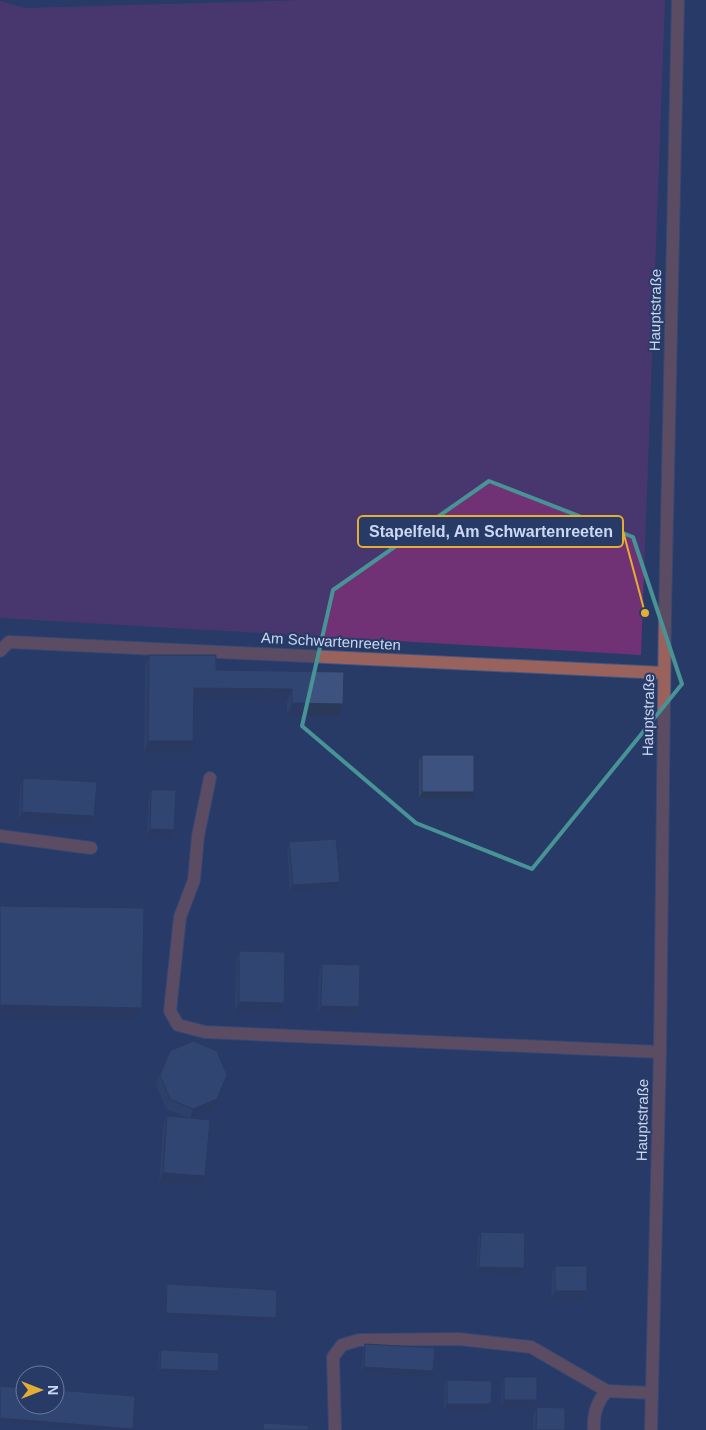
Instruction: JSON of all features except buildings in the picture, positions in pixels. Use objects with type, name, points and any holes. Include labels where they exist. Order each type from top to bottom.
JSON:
[{"type":"street","name":"Hauptstraße","points":[[651,1430],[660,1052],[664,673],[678,0]]},
{"type":"street","name":"Am Schwartenreeten","points":[[0,651],[9,642],[664,673]]},
{"type":"street","points":[[210,778],[198,836],[194,880],[180,916],[170,1011],[178,1025],[205,1032],[660,1052]]},
{"type":"street","points":[[0,836],[91,848]]},
{"type":"street","points":[[335,1430],[333,1357],[342,1345],[359,1340],[458,1340],[531,1347],[608,1391],[652,1393]]},
{"type":"street","points":[[594,1430],[595,1411],[600,1398],[608,1391]]},
{"type":"highlighted area","points":[[489,481],[633,537],[682,684],[532,869],[416,823],[302,726],[333,590]]},
{"type":"shaded area","points":[[304,0],[665,0],[641,655],[0,618],[0,1],[25,8]]},
{"type":"place","name":"Stapelfeld, Am Schwartenreeten","points":[[645,613]]}]
